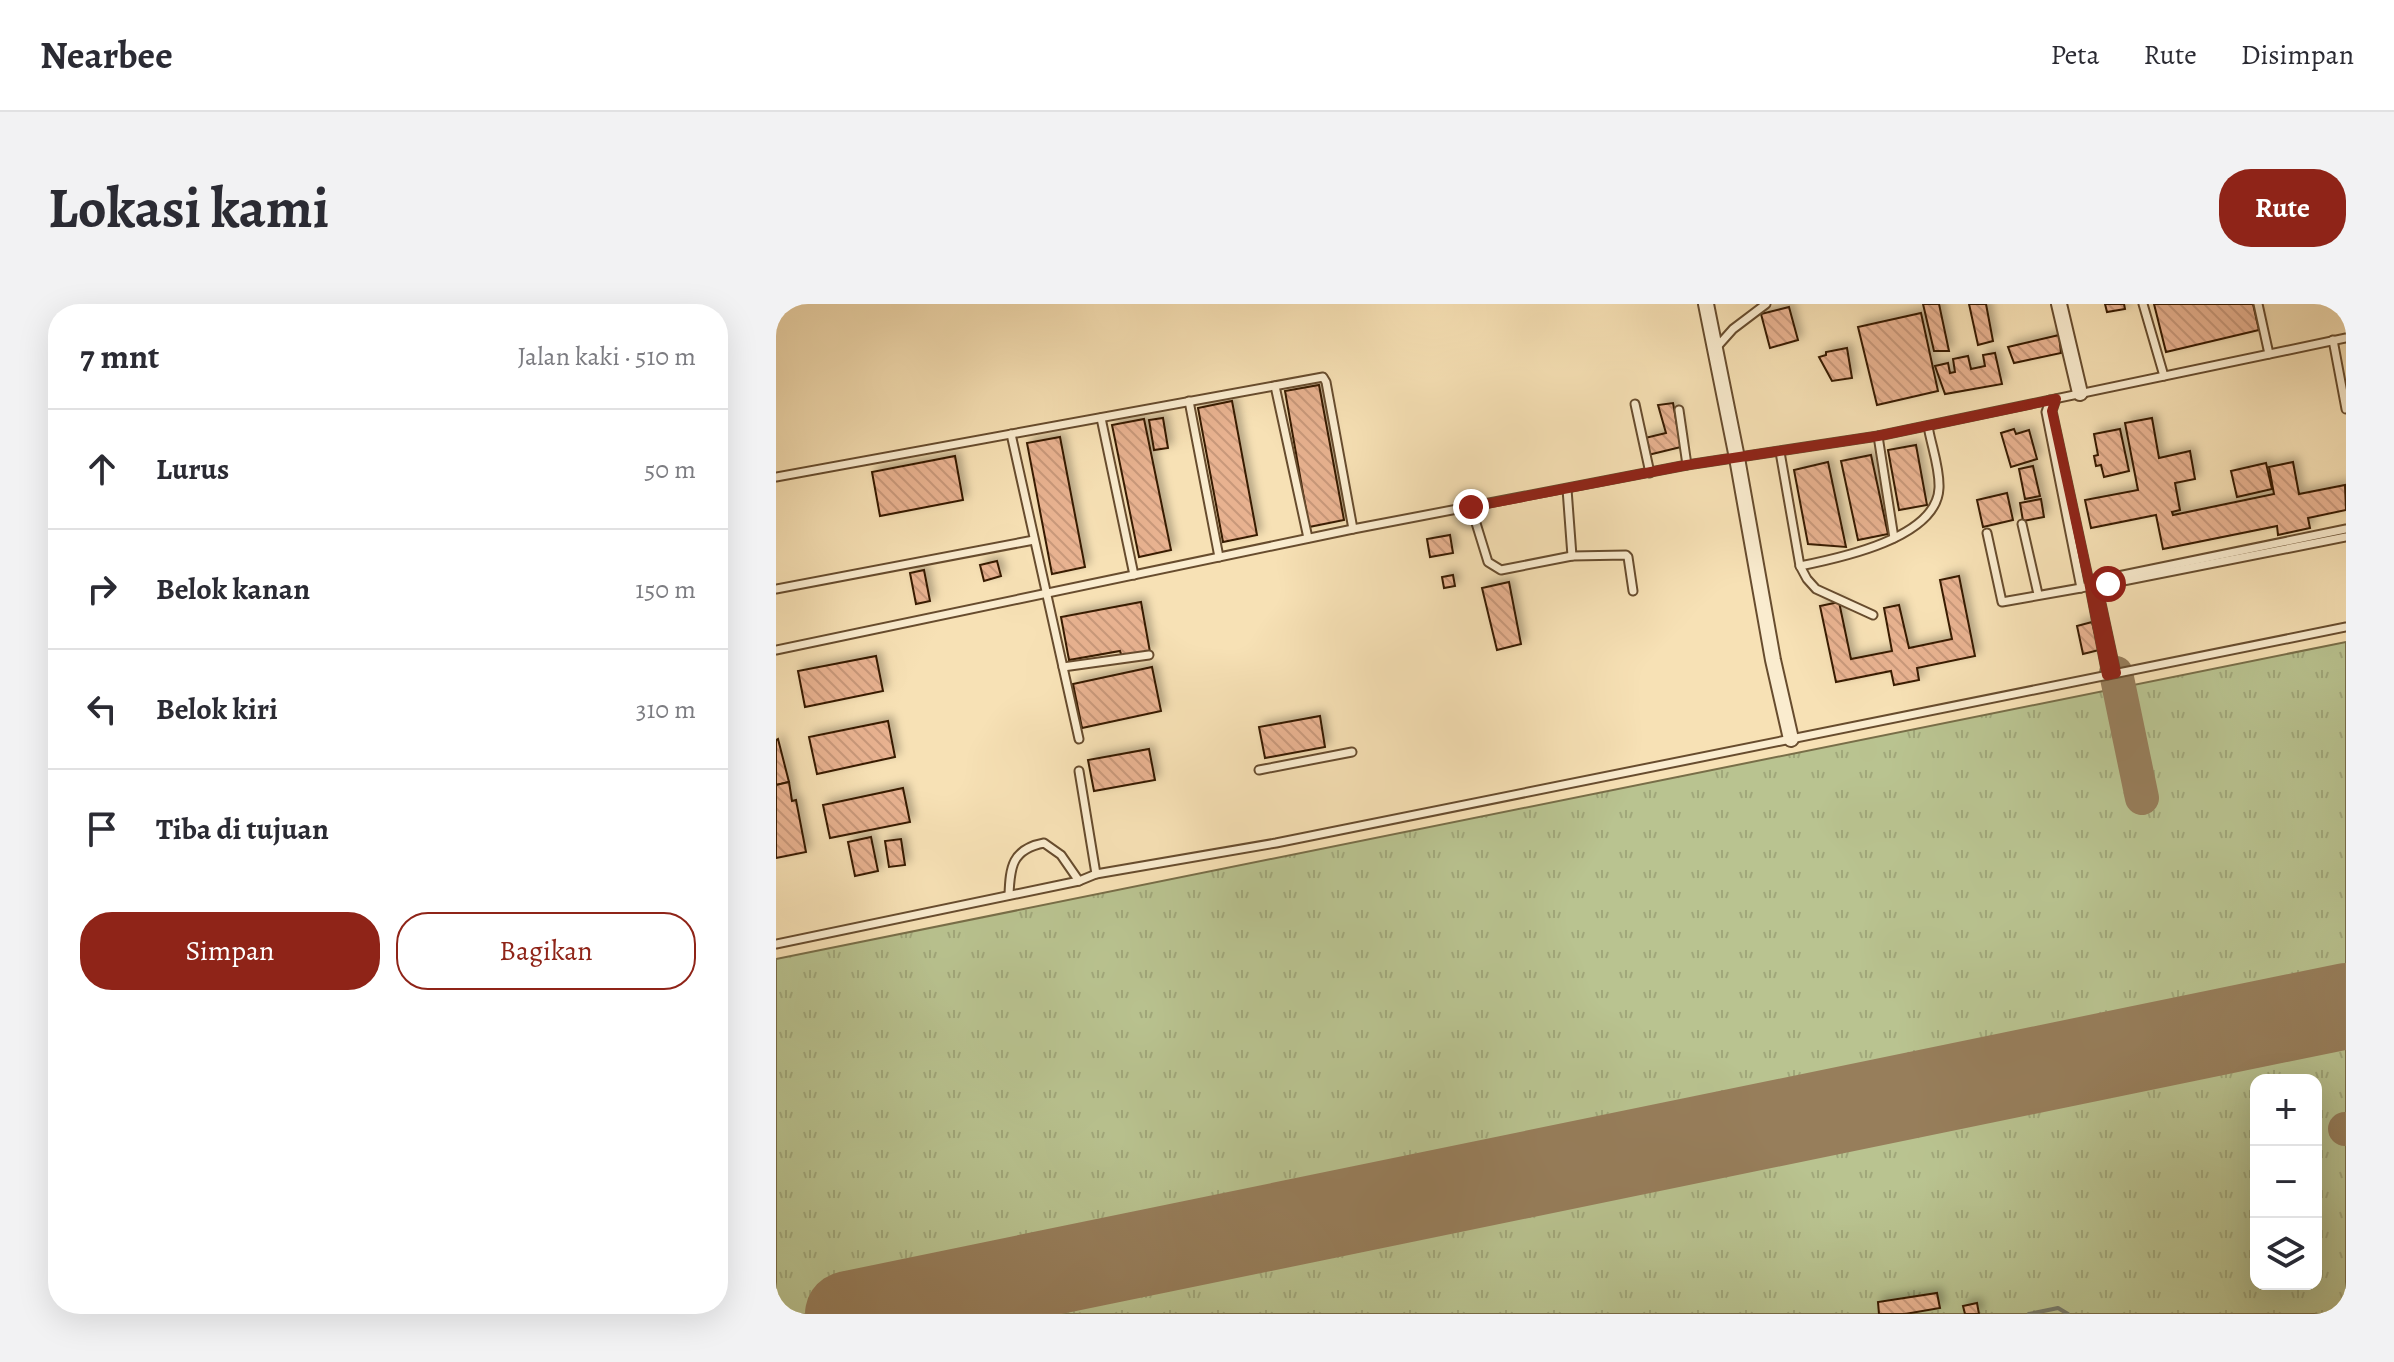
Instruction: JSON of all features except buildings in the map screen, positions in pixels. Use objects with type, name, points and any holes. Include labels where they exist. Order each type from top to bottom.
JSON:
[{"type":"street","points":[[1706,304],[1773,660],[1791,739]]},
{"type":"street","points":[[2059,304],[2080,393]]},
{"type":"lane","points":[[1714,350],[1733,329],[1766,304]]},
{"type":"lane","points":[[2143,304],[2164,376]]},
{"type":"lane","points":[[2258,304],[2269,354]]},
{"type":"lane","points":[[776,650],[1353,529],[1687,465],[1878,436],[2346,338]]},
{"type":"lane","points":[[2333,340],[2346,409]]},
{"type":"lane","points":[[776,477],[1323,377],[1353,529]]},
{"type":"lane","points":[[1275,386],[1308,538]]},
{"type":"lane","points":[[2053,399],[2052,411],[2107,675]]},
{"type":"lane","points":[[2053,399],[2046,412],[2081,588]]},
{"type":"lane","points":[[1189,401],[1219,557]]},
{"type":"lane","points":[[1635,404],[1650,473]]},
{"type":"lane","points":[[1679,410],[1687,465]]},
{"type":"lane","points":[[1101,418],[1134,575]]},
{"type":"lane","points":[[1800,566],[1839,559],[1894,538],[1920,523],[1936,504],[1940,486],[1928,426]]},
{"type":"lane","points":[[1011,434],[1079,739]]},
{"type":"lane","points":[[1878,436],[1894,538]]},
{"type":"lane","points":[[1780,452],[1800,566],[1807,579],[1816,589],[1873,615]]},
{"type":"lane","points":[[1567,489],[1572,556]]},
{"type":"lane","points":[[1471,507],[1488,562],[1501,570],[1572,556],[1626,555],[1633,591]]},
{"type":"lane","points":[[2022,524],[2038,594]]},
{"type":"lane","points":[[1987,533],[2000,601],[2004,602],[2346,529]]},
{"type":"lane","points":[[2116,673],[2099,594],[2102,587],[2346,537]]},
{"type":"lane","points":[[776,589],[1034,540]]},
{"type":"lane","points":[[776,944],[1079,881],[1096,874],[1276,843],[2346,627]]},
{"type":"lane","points":[[1063,667],[1149,655]]},
{"type":"lane","points":[[1259,770],[1352,752]]},
{"type":"lane","points":[[1079,771],[1096,874]]},
{"type":"lane","points":[[1009,895],[1012,863],[1021,852],[1044,843],[1061,855],[1079,881]]},
{"type":"green space","points":[[2346,642],[2346,1314],[776,1314],[776,959]]},
{"type":"waterway","points":[[2029,1314],[2058,1308],[2068,1314]]},
{"type":"taxiway","points":[[2116,673],[2142,798]]},
{"type":"runway","points":[[848,1314],[2346,1006]]},
{"type":"route","points":[[1471,507],[1687,465],[1878,436],[2056,399],[2052,411],[2107,675],[2116,673],[2099,594],[2102,587],[2108,584]]}]
